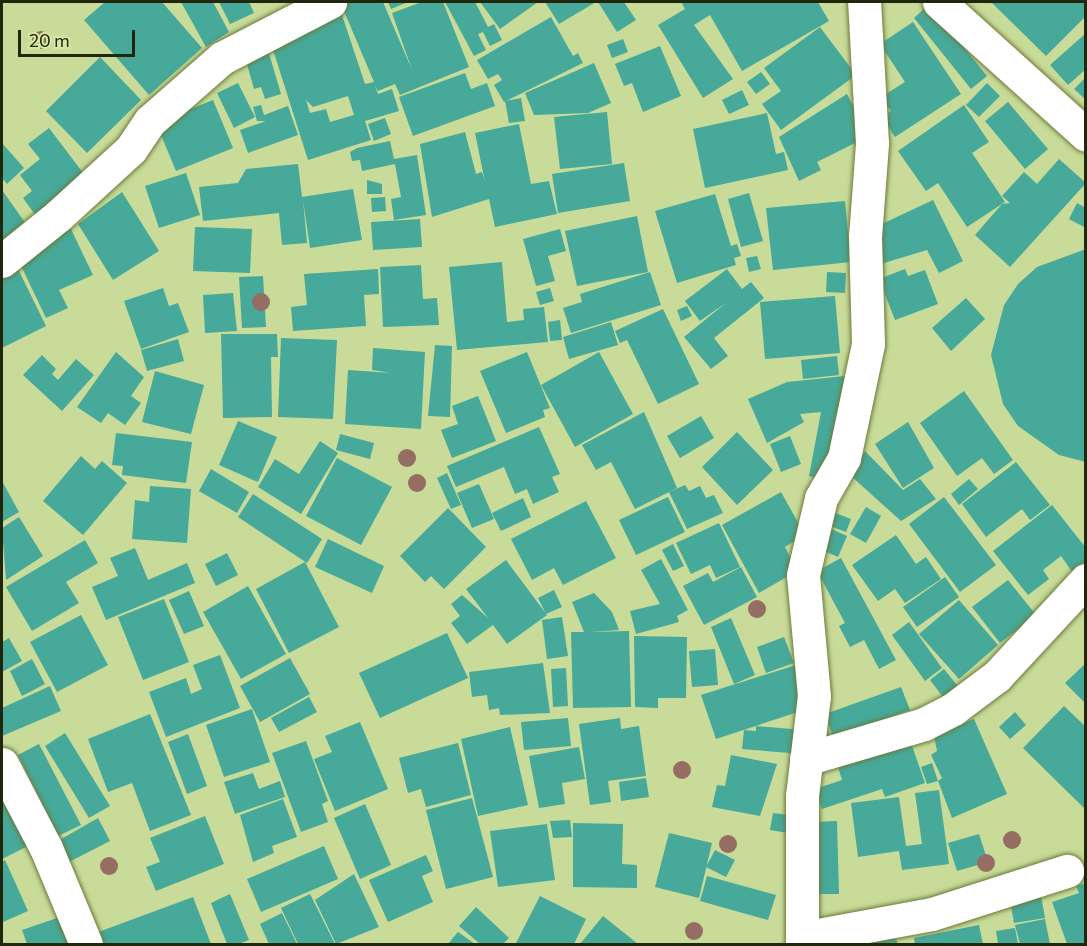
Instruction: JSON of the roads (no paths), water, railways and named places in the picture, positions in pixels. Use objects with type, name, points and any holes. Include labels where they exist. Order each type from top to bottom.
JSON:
[{"type":"street","points":[[2,261],[58,216],[131,148],[150,121],[222,58],[330,2]]},
{"type":"street","points":[[864,2],[872,143],[865,237],[868,344],[844,458],[821,498],[806,546],[802,601],[814,696],[806,759],[802,941],[932,914],[1067,871]]},
{"type":"street","points":[[939,2],[1086,135]]},
{"type":"street","points":[[806,759],[924,724],[953,709],[997,676],[1086,580]]},
{"type":"street","points":[[2,765],[46,848],[86,945]]}]
